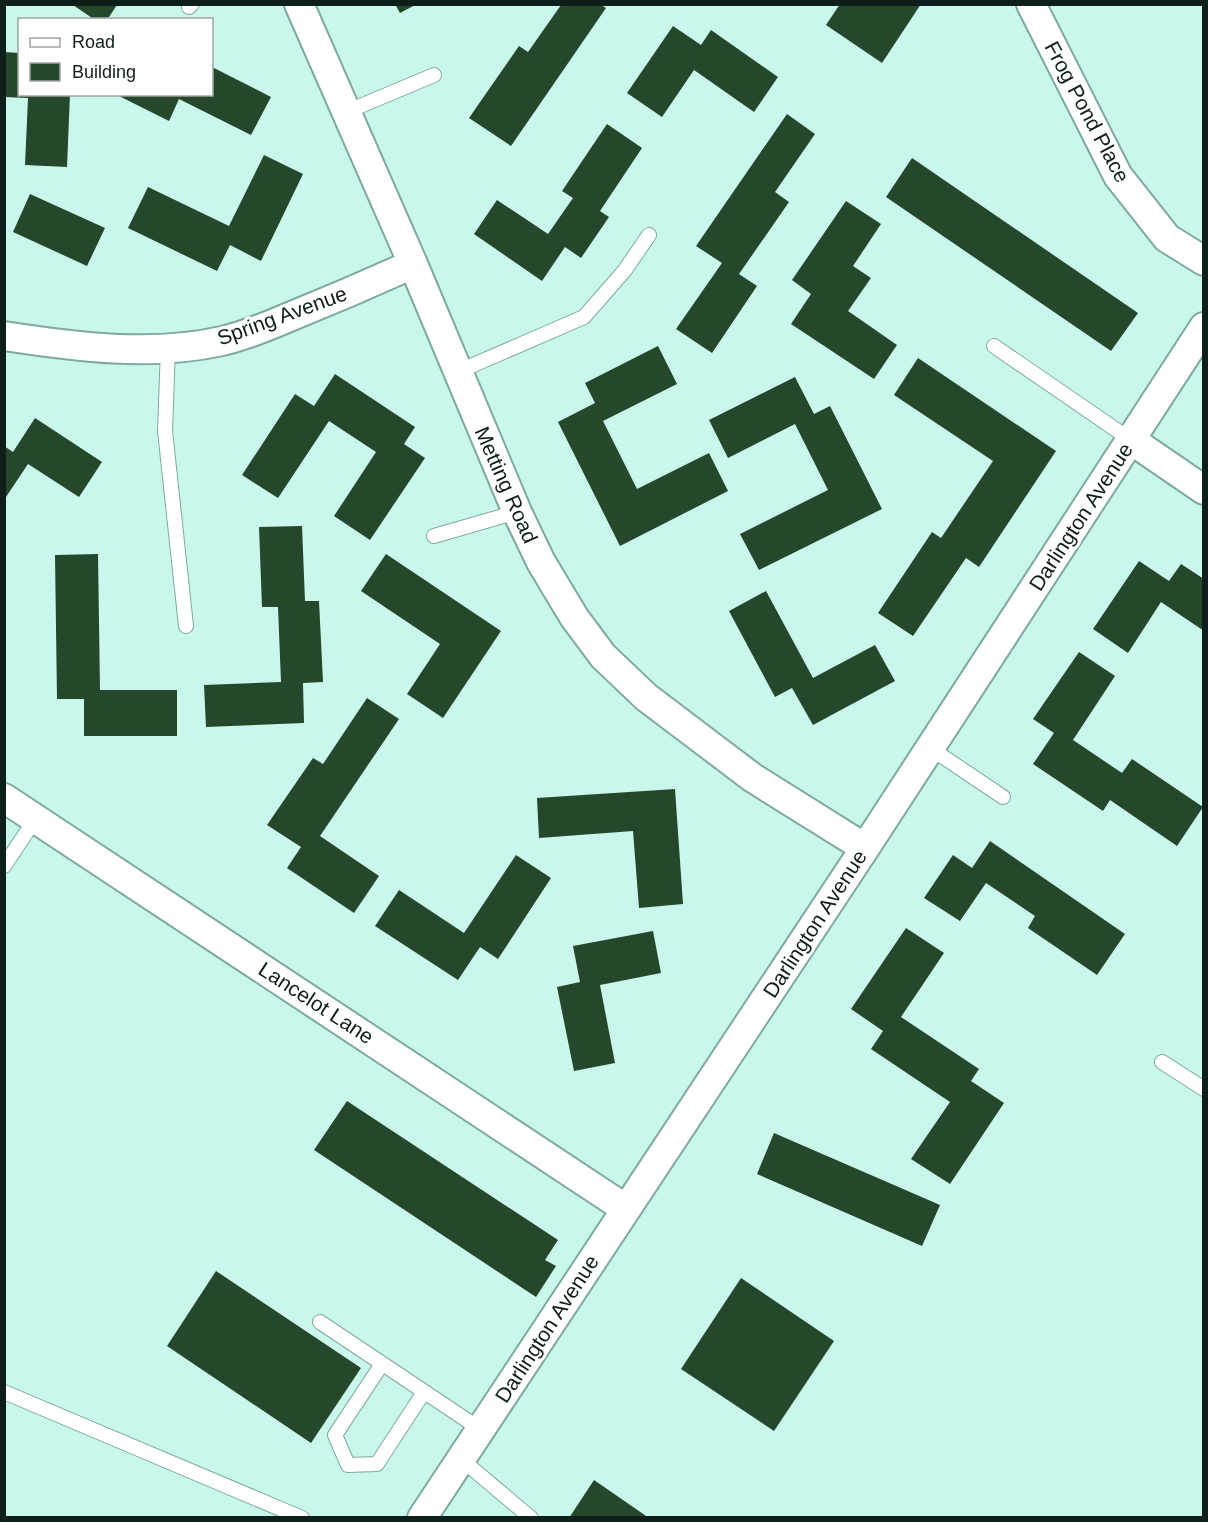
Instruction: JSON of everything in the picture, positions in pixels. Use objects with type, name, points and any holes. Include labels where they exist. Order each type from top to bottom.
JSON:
[{"type":"street","name":"Metting Road","points":[[299,4],[517,512],[541,562],[574,617],[603,656],[646,697],[753,778],[865,848]]},
{"type":"street","name":"Frog Pond Place","points":[[1031,4],[1118,176],[1167,238],[1203,261]]},
{"type":"street","name":"Spring Avenue","points":[[4,336],[116,350],[188,347],[224,341],[313,308],[412,264]]},
{"type":"street","name":"Darlington Avenue","points":[[422,1518],[865,848],[1203,327]]},
{"type":"street","points":[[1131,440],[1203,490]]},
{"type":"street","name":"Lancelot Lane","points":[[4,798],[626,1209]]},
{"type":"lane","points":[[346,112],[434,75]]},
{"type":"lane","points":[[457,372],[584,317],[625,270],[649,235]]},
{"type":"lane","points":[[994,346],[1131,440]]},
{"type":"lane","points":[[168,348],[165,431],[186,626]]},
{"type":"lane","points":[[434,536],[517,512]]},
{"type":"lane","points":[[930,748],[1003,797]]},
{"type":"lane","points":[[4,866],[36,818]]},
{"type":"lane","points":[[1162,1062],[1203,1089]]},
{"type":"lane","points":[[320,1322],[480,1429]]},
{"type":"lane","points":[[382,1364],[335,1435],[348,1465],[377,1464],[424,1392]]},
{"type":"lane","points":[[4,1392],[302,1518]]},
{"type":"lane","points":[[461,1459],[531,1518]]},
{"type":"building","points":[[395,4],[417,4],[400,13]]},
{"type":"building","points":[[840,4],[921,4],[882,63],[826,25]]},
{"type":"building","points":[[73,5],[117,5],[108,18],[92,18]]},
{"type":"building","points":[[561,5],[601,5],[606,8],[511,146],[469,118],[519,46],[528,52]]},
{"type":"building","points":[[673,26],[701,45],[711,30],[778,77],[754,112],[694,70],[662,117],[627,93]]},
{"type":"building","points":[[4,52],[18,53],[18,96],[70,96],[67,167],[25,165],[28,98],[4,97]]},
{"type":"building","points":[[213,68],[271,97],[251,135],[179,99],[169,121],[119,96],[213,96]]},
{"type":"building","points":[[787,114],[815,134],[775,192],[789,202],[739,274],[757,286],[712,353],[676,329],[722,263],[696,246]]},
{"type":"building","points":[[607,124],[642,148],[600,211],[609,217],[581,258],[565,247],[542,281],[474,234],[497,200],[548,234],[573,198],[562,191]]},
{"type":"building","points":[[264,155],[303,174],[261,261],[230,245],[217,271],[128,228],[148,187],[229,226]]},
{"type":"building","points":[[912,158],[1138,313],[1111,351],[886,197]]},
{"type":"building","points":[[30,194],[105,228],[87,266],[13,232]]},
{"type":"building","points":[[846,201],[881,224],[853,266],[871,278],[848,311],[897,345],[874,379],[791,324],[811,294],[792,280]]},
{"type":"building","points":[[658,346],[677,384],[603,421],[637,489],[709,453],[728,491],[620,546],[558,422],[595,403],[585,383]]},
{"type":"building","points":[[918,358],[1056,451],[979,567],[966,558],[913,636],[878,613],[932,532],[941,538],[993,461],[894,395]]},
{"type":"building","points":[[335,374],[415,427],[404,444],[425,458],[370,540],[334,516],[376,452],[329,421],[278,498],[242,475],[295,394],[314,406]]},
{"type":"building","points":[[795,377],[814,414],[830,406],[882,509],[759,570],[740,534],[828,490],[795,424],[728,458],[709,420]]},
{"type":"building","points":[[35,418],[102,462],[79,497],[28,464],[4,500],[4,446],[13,452]]},
{"type":"building","points":[[302,526],[305,601],[319,601],[323,682],[303,683],[304,723],[206,727],[204,685],[281,682],[278,607],[262,607],[259,527]]},
{"type":"building","points":[[98,554],[100,690],[177,690],[177,736],[84,736],[84,699],[57,699],[55,555]]},
{"type":"building","points":[[386,554],[501,631],[443,718],[407,694],[440,644],[361,591]]},
{"type":"building","points":[[1139,561],[1169,581],[1181,564],[1204,579],[1204,631],[1161,602],[1128,653],[1093,629]]},
{"type":"building","points":[[766,591],[813,678],[875,645],[895,681],[813,725],[792,688],[775,697],[729,611]]},
{"type":"building","points":[[1079,652],[1115,676],[1073,740],[1122,773],[1132,759],[1203,807],[1177,846],[1110,800],[1103,811],[1033,764],[1054,733],[1033,719]]},
{"type":"building","points":[[367,698],[399,719],[320,836],[379,876],[354,913],[287,868],[301,847],[267,825],[313,758],[323,764]]},
{"type":"building","points":[[675,789],[683,904],[639,908],[633,831],[539,838],[537,798]]},
{"type":"building","points":[[990,841],[1125,934],[1097,975],[1028,928],[1035,916],[986,883],[960,921],[924,898],[953,855],[972,868]]},
{"type":"building","points":[[516,855],[551,878],[498,959],[480,947],[458,980],[375,926],[399,890],[464,933]]},
{"type":"building","points":[[906,928],[944,953],[901,1017],[979,1069],[971,1081],[1004,1103],[950,1184],[911,1159],[950,1102],[871,1049],[883,1031],[851,1009]]},
{"type":"building","points":[[653,931],[661,973],[600,985],[615,1063],[574,1071],[557,987],[580,982],[573,946]]},
{"type":"building","points":[[347,1101],[558,1240],[545,1260],[556,1266],[536,1297],[314,1150]]},
{"type":"building","points":[[774,1133],[940,1205],[922,1246],[757,1174]]},
{"type":"building","points":[[216,1271],[361,1368],[311,1443],[167,1346]]},
{"type":"building","points":[[741,1278],[834,1341],[774,1431],[681,1369]]},
{"type":"building","points":[[594,1480],[649,1518],[569,1518]]}]
